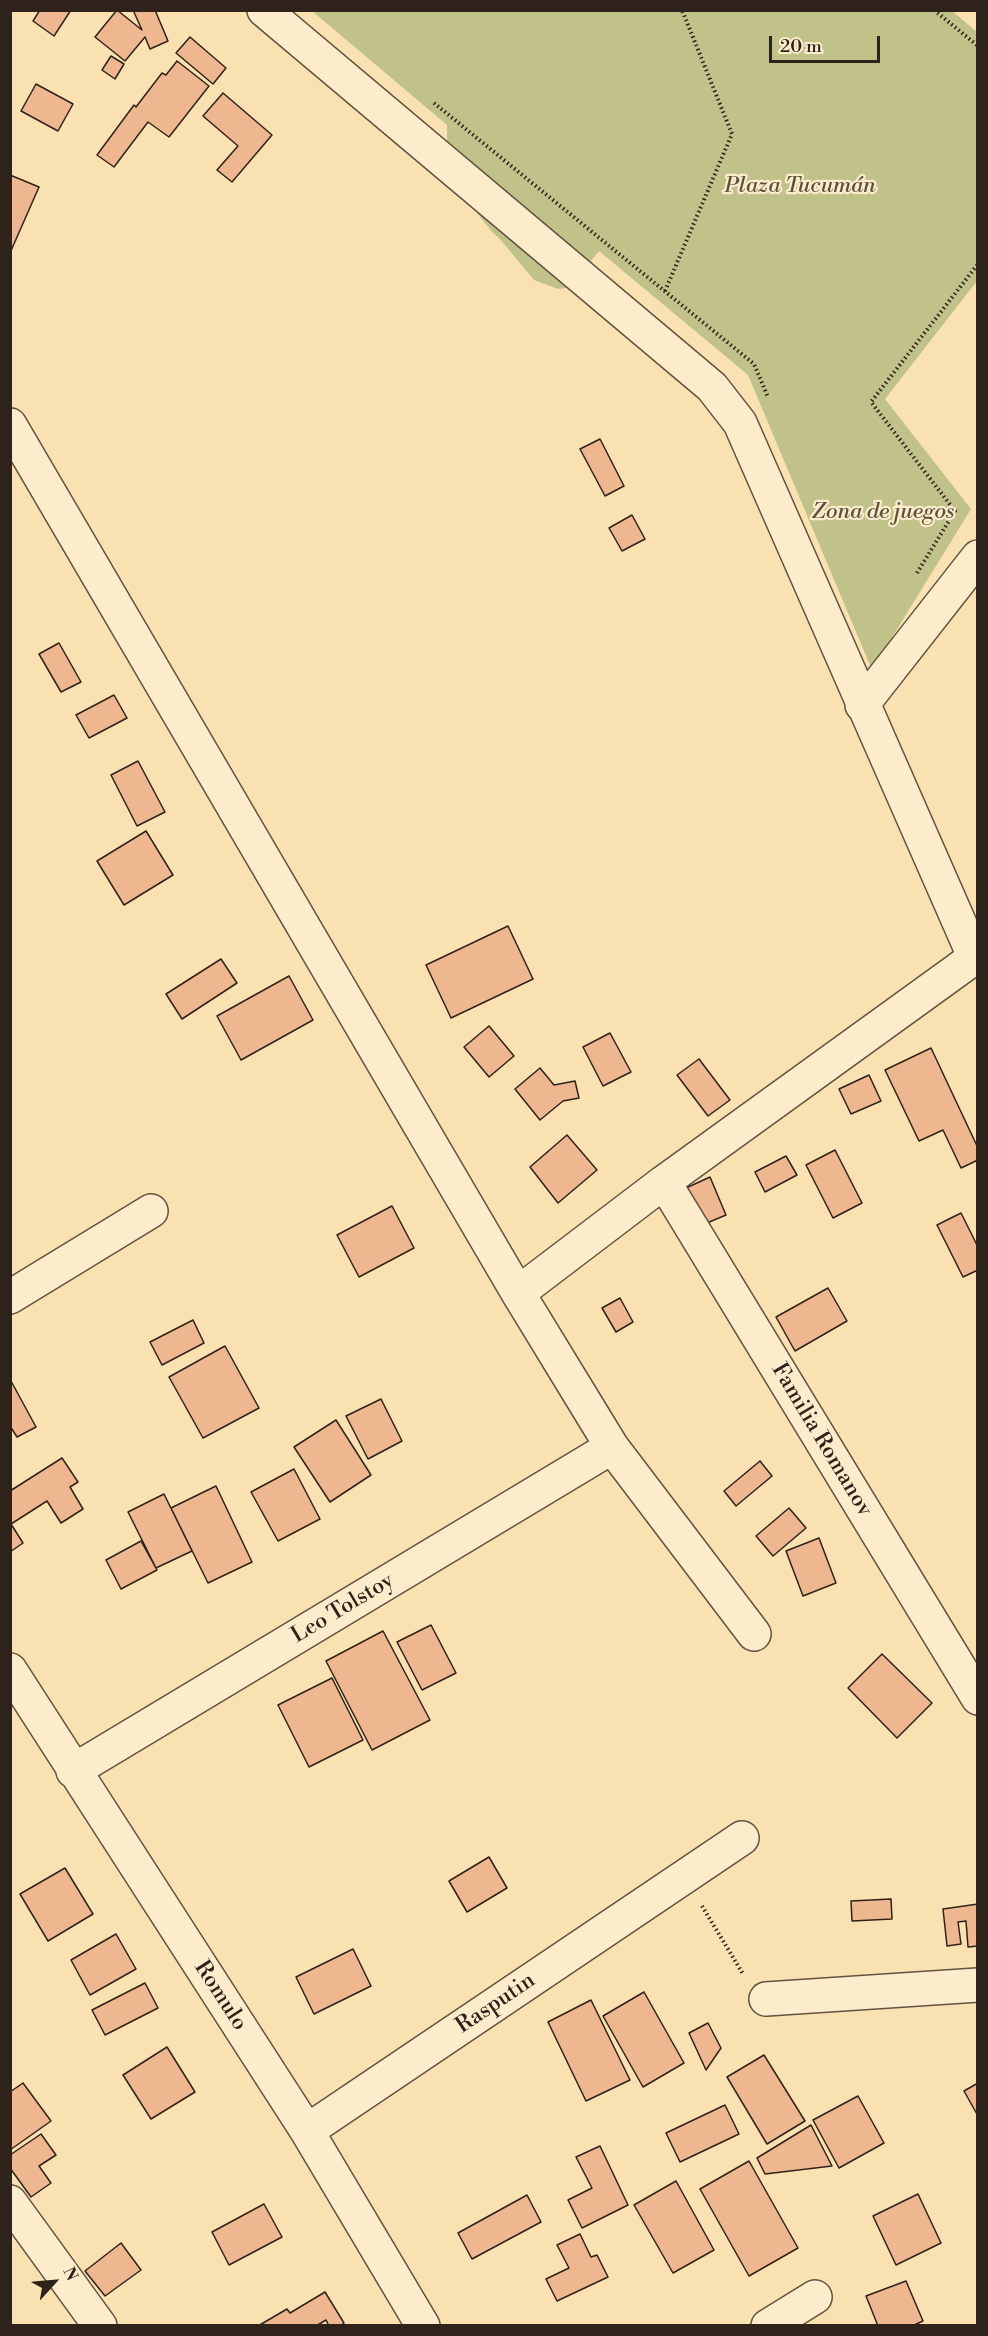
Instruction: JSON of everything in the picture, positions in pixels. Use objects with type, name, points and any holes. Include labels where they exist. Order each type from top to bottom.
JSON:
[{"type":"street","points":[[271,13],[712,387],[741,423],[862,705],[976,955],[664,1182],[518,1293]]},
{"type":"street","points":[[10,425],[518,1293],[612,1446],[754,1634]]},
{"type":"street","points":[[862,705],[978,557]]},
{"type":"street","name":"Familia Romanov","points":[[664,1182],[978,1698]]},
{"type":"street","points":[[10,1298],[151,1211]]},
{"type":"street","name":"Leo Tolstoy","points":[[73,1771],[612,1446]]},
{"type":"street","name":"Romulo","points":[[10,1670],[73,1771],[308,2131],[423,2325]]},
{"type":"street","name":"Rasputin","points":[[308,2131],[742,1838]]},
{"type":"street","points":[[766,1999],[978,1985]]},
{"type":"street","points":[[10,2202],[100,2325]]},
{"type":"street","points":[[768,2325],[815,2296]]},
{"type":"path","points":[[665,291],[732,134],[682,10]]},
{"type":"path","points":[[934,10],[978,46]]},
{"type":"path","points":[[426,96],[754,364],[772,408]]},
{"type":"path","points":[[913,579],[955,511],[871,402],[978,264]]},
{"type":"path","points":[[685,1877],[750,1984],[766,1999]]},
{"type":"green space","name":"Plaza Tucumán","points":[[311,10],[951,10],[977,32],[977,281],[885,399],[971,509],[872,670],[748,375],[599,251],[567,288],[558,289],[534,280],[475,210],[463,187],[447,145],[447,125]]},
{"type":"building","points":[[40,10],[71,10],[54,36],[33,21]]},
{"type":"building","points":[[117,10],[142,30],[133,10],[155,10],[168,41],[150,49],[145,37],[125,61],[95,37]]},
{"type":"building","points":[[190,37],[226,68],[213,84],[176,53]]},
{"type":"building","points":[[111,56],[124,64],[115,79],[102,70]]},
{"type":"building","points":[[177,61],[209,86],[169,137],[148,122],[114,167],[97,155],[134,105],[136,107],[162,73],[166,75]]},
{"type":"building","points":[[36,84],[73,104],[58,131],[21,111]]},
{"type":"building","points":[[223,93],[272,135],[232,182],[217,170],[238,146],[203,116]]},
{"type":"building","points":[[10,175],[39,187],[10,253]]},
{"type":"building","points":[[600,439],[624,486],[605,496],[580,449]]},
{"type":"building","points":[[632,515],[645,539],[622,551],[609,528]]},
{"type":"building","points":[[59,643],[81,682],[61,692],[39,654]]},
{"type":"building","points":[[114,695],[127,718],[89,738],[76,715]]},
{"type":"building","points":[[138,761],[165,812],[137,826],[111,775]]},
{"type":"building","points":[[146,831],[173,875],[124,905],[97,861]]},
{"type":"building","points":[[508,926],[533,979],[451,1018],[426,965]]},
{"type":"building","points":[[221,959],[237,983],[182,1019],[166,994]]},
{"type":"building","points":[[289,976],[313,1020],[241,1060],[217,1016]]},
{"type":"building","points":[[489,1026],[514,1056],[489,1077],[464,1047]]},
{"type":"building","points":[[610,1033],[631,1072],[603,1086],[583,1047]]},
{"type":"building","points":[[931,1048],[978,1148],[978,1160],[961,1168],[943,1130],[919,1141],[885,1070]]},
{"type":"building","points":[[699,1059],[730,1100],[708,1116],[677,1075]]},
{"type":"building","points":[[540,1068],[554,1085],[575,1081],[579,1098],[563,1101],[540,1120],[515,1089]]},
{"type":"building","points":[[869,1075],[881,1101],[851,1114],[839,1089]]},
{"type":"building","points":[[567,1135],[597,1170],[558,1203],[530,1167]]},
{"type":"building","points":[[835,1150],[862,1203],[833,1218],[806,1165]]},
{"type":"building","points":[[786,1156],[797,1175],[765,1192],[755,1172]]},
{"type":"building","points":[[710,1177],[726,1215],[702,1225],[686,1188]]},
{"type":"building","points":[[392,1206],[414,1248],[359,1277],[337,1235]]},
{"type":"building","points":[[961,1213],[978,1247],[978,1270],[963,1277],[937,1225]]},
{"type":"building","points":[[828,1288],[847,1321],[795,1351],[776,1317]]},
{"type":"building","points":[[620,1298],[633,1322],[616,1332],[602,1308]]},
{"type":"building","points":[[193,1320],[204,1343],[162,1365],[150,1342]]},
{"type":"building","points":[[225,1346],[259,1408],[203,1438],[169,1377]]},
{"type":"building","points":[[11,1381],[36,1427],[17,1437],[10,1426]]},
{"type":"building","points":[[381,1399],[402,1441],[368,1459],[346,1416]]},
{"type":"building","points":[[336,1420],[371,1475],[330,1502],[294,1447]]},
{"type":"building","points":[[62,1458],[78,1482],[70,1487],[83,1509],[61,1523],[47,1501],[11,1524],[23,1543],[10,1552],[10,1491]]},
{"type":"building","points":[[760,1461],[772,1476],[736,1506],[724,1491]]},
{"type":"building","points":[[294,1469],[320,1519],[278,1541],[251,1492]]},
{"type":"building","points":[[216,1486],[252,1562],[208,1583],[171,1508]]},
{"type":"building","points":[[164,1494],[192,1551],[156,1568],[128,1512]]},
{"type":"building","points":[[789,1508],[806,1528],[773,1556],[756,1536]]},
{"type":"building","points":[[819,1538],[836,1583],[803,1596],[786,1551]]},
{"type":"building","points":[[141,1541],[157,1570],[121,1589],[106,1560]]},
{"type":"building","points":[[431,1625],[456,1673],[422,1690],[397,1642]]},
{"type":"building","points":[[383,1631],[430,1720],[372,1750],[326,1661]]},
{"type":"building","points":[[882,1654],[932,1703],[897,1738],[848,1688]]},
{"type":"building","points":[[332,1678],[363,1740],[309,1767],[278,1705]]},
{"type":"building","points":[[489,1857],[507,1888],[467,1912],[449,1881]]},
{"type":"building","points":[[65,1868],[93,1914],[48,1941],[20,1894]]},
{"type":"building","points":[[891,1899],[892,1919],[852,1921],[851,1901]]},
{"type":"building","points":[[978,1904],[978,1946],[968,1947],[966,1921],[958,1922],[961,1944],[947,1946],[943,1909]]},
{"type":"building","points":[[116,1934],[136,1969],[90,1995],[71,1960]]},
{"type":"building","points":[[353,1949],[371,1986],[314,2014],[296,1977]]},
{"type":"building","points":[[145,1983],[158,2008],[105,2035],[92,2010]]},
{"type":"building","points":[[644,1992],[684,2063],[643,2087],[603,2016]]},
{"type":"building","points":[[591,2000],[630,2080],[586,2101],[548,2022]]},
{"type":"building","points":[[708,2023],[721,2048],[706,2070],[689,2033]]},
{"type":"building","points":[[167,2047],[195,2092],[151,2119],[123,2075]]},
{"type":"building","points":[[764,2055],[805,2121],[767,2144],[727,2077]]},
{"type":"building","points":[[23,2083],[51,2121],[10,2150],[10,2092]]},
{"type":"building","points":[[978,2083],[978,2116],[964,2091]]},
{"type":"building","points":[[858,2096],[884,2143],[839,2168],[813,2120]]},
{"type":"building","points":[[725,2105],[739,2134],[680,2162],[666,2133]]},
{"type":"building","points":[[811,2125],[832,2166],[765,2174],[757,2158]]},
{"type":"building","points":[[41,2134],[56,2155],[39,2166],[51,2183],[31,2197],[10,2168],[10,2155]]},
{"type":"building","points":[[600,2146],[628,2205],[582,2228],[568,2200],[592,2188],[576,2157]]},
{"type":"building","points":[[749,2161],[798,2248],[749,2276],[700,2189]]},
{"type":"building","points":[[676,2181],[714,2250],[673,2273],[634,2205]]},
{"type":"building","points":[[918,2194],[941,2243],[896,2265],[873,2216]]},
{"type":"building","points":[[527,2195],[541,2222],[472,2259],[458,2233]]},
{"type":"building","points":[[264,2204],[282,2237],[229,2265],[212,2232]]},
{"type":"building","points":[[580,2234],[591,2257],[597,2255],[608,2277],[557,2301],[546,2279],[569,2268],[557,2245]]},
{"type":"building","points":[[121,2243],[141,2270],[105,2296],[85,2271]]},
{"type":"building","points":[[906,2281],[923,2321],[912,2326],[878,2326],[866,2296]]},
{"type":"building","points":[[325,2292],[344,2323],[340,2326],[329,2326],[326,2320],[316,2326],[258,2326],[287,2309],[290,2313]]},
{"type":"park label","name":"Zona de juegos","points":[[883,513]]}]
